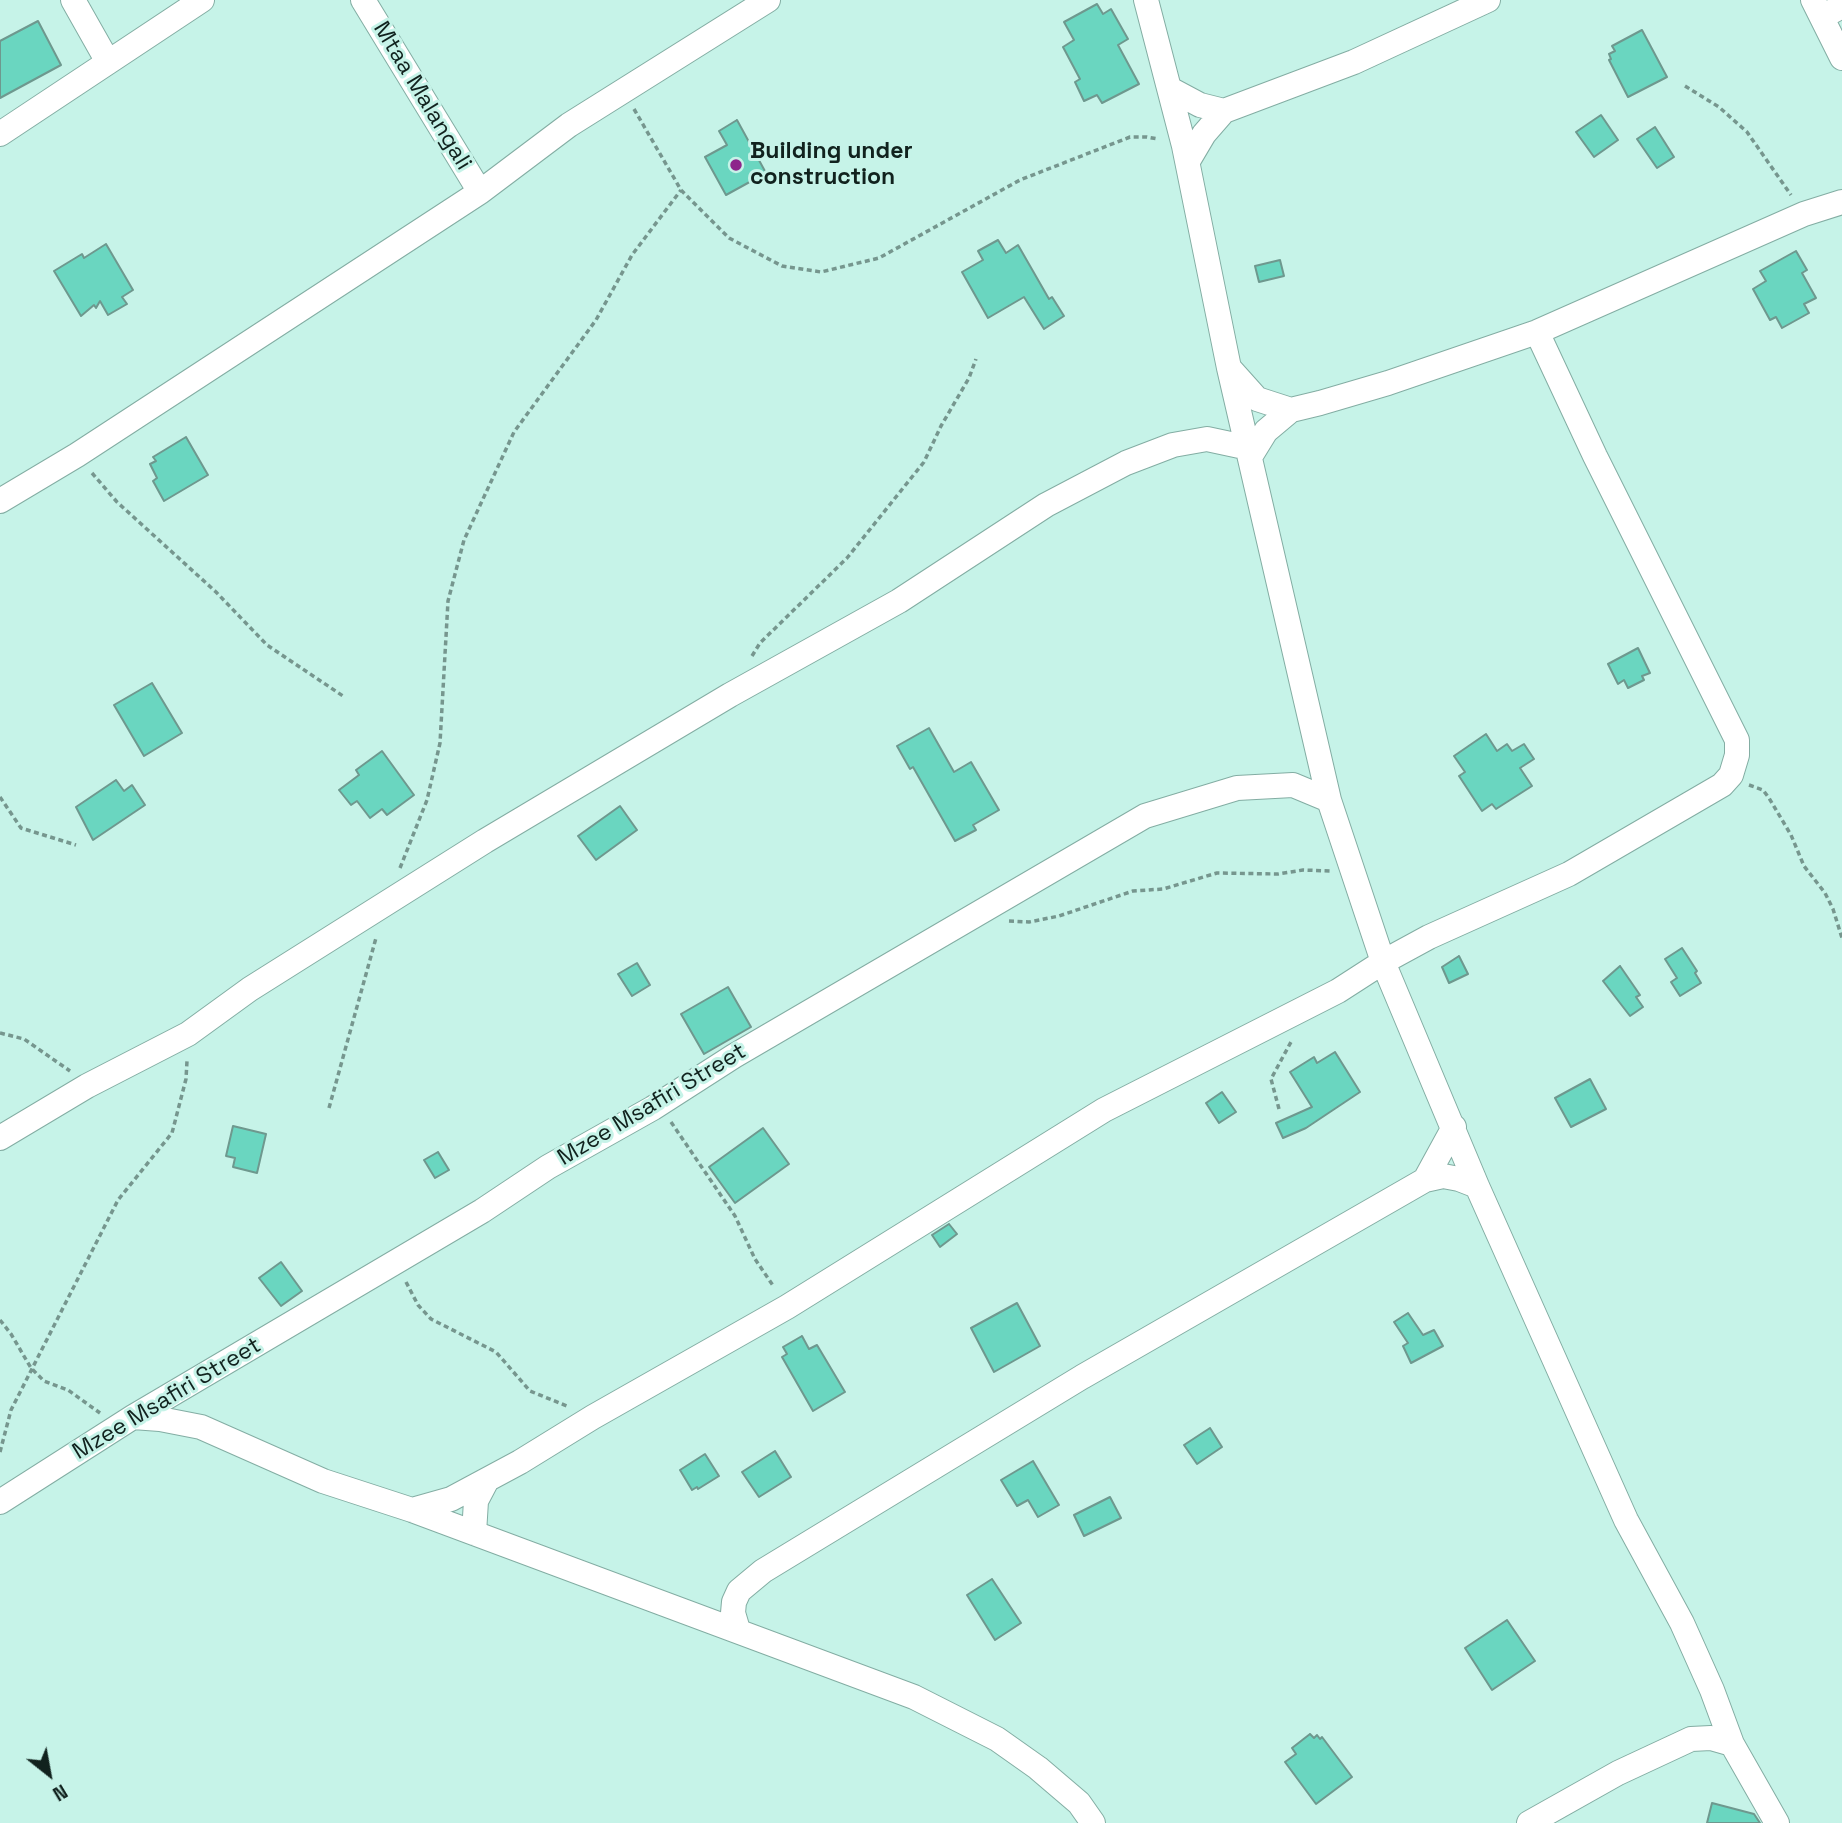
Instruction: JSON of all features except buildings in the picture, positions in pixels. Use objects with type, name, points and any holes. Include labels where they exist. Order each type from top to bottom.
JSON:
[{"type":"street","points":[[73,0],[108,62]]},
{"type":"street","points":[[0,134],[202,0]]},
{"type":"street","name":"Mtaa Malangali","points":[[363,0],[480,192]]},
{"type":"street","points":[[0,501],[77,455],[480,192],[569,125],[768,0]]},
{"type":"street","points":[[1146,0],[1186,154],[1229,368],[1329,800],[1383,962],[1477,1186],[1626,1520],[1682,1623],[1712,1690],[1732,1744],[1777,1823]]},
{"type":"street","points":[[1186,154],[1224,111],[1354,61],[1488,0]]},
{"type":"street","points":[[1826,8],[1842,58]]},
{"type":"street","points":[[1170,89],[1200,105],[1224,111]]},
{"type":"street","points":[[1249,452],[1266,431],[1291,410],[1388,383],[1537,332],[1804,214],[1842,202]]},
{"type":"street","points":[[412,1510],[451,1499],[486,1482],[593,1417],[788,1307],[1104,1110],[1338,991],[1429,937],[1569,874],[1722,785],[1731,775],[1737,755],[1737,740],[1595,456],[1537,332]]},
{"type":"street","points":[[1229,368],[1257,398],[1291,410]]},
{"type":"street","points":[[0,1138],[87,1086],[188,1034],[250,989],[385,907],[485,841],[730,695],[899,601],[1046,505],[1126,463],[1173,445],[1207,439],[1249,452]]},
{"type":"street","name":"Mzee Msafiri Street","points":[[0,1502],[126,1422],[482,1211],[548,1167],[653,1108],[734,1056],[1145,816],[1237,788],[1293,785],[1329,800]]},
{"type":"street","points":[[1425,1180],[1454,1127]]},
{"type":"street","points":[[738,1630],[733,1613],[734,1602],[739,1591],[763,1572],[1082,1377],[1425,1180],[1443,1176],[1477,1186]]},
{"type":"street","points":[[126,1422],[160,1419],[201,1427],[323,1481],[412,1510],[914,1697],[997,1739],[1038,1768],[1079,1803],[1093,1823]]},
{"type":"street","points":[[474,1533],[476,1502],[486,1482]]},
{"type":"street","points":[[1529,1823],[1618,1773],[1691,1740],[1711,1738],[1732,1744]]},
{"type":"path","points":[[1685,86],[1719,107],[1747,132],[1804,214]]},
{"type":"path","points":[[626,90],[637,117],[681,190],[729,238],[782,267],[821,272],[879,258],[1020,180],[1130,137],[1147,137],[1186,154]]},
{"type":"path","points":[[399,871],[427,800],[440,743],[448,601],[464,540],[514,432],[596,320],[632,255],[681,190]]},
{"type":"path","points":[[748,663],[760,643],[847,558],[925,462],[941,426],[969,378],[976,359]]},
{"type":"path","points":[[77,455],[117,502],[216,592],[267,645],[342,696]]},
{"type":"path","points":[[1722,785],[1755,786],[1763,790],[1791,835],[1804,866],[1825,894],[1842,938]]},
{"type":"path","points":[[0,797],[22,828],[76,845]]},
{"type":"path","points":[[1007,921],[1029,922],[1059,916],[1133,891],[1163,889],[1217,873],[1278,874],[1323,869],[1355,878]]},
{"type":"path","points":[[329,1108],[385,907]]},
{"type":"path","points":[[1279,1109],[1271,1080],[1296,1033],[1293,1014]]},
{"type":"path","points":[[0,1033],[24,1039],[87,1086]]},
{"type":"path","points":[[0,1452],[10,1410],[118,1200],[172,1133],[186,1079],[188,1034]]},
{"type":"path","points":[[653,1108],[673,1124],[689,1147],[735,1216],[755,1259],[788,1307]]},
{"type":"path","points":[[395,1262],[418,1305],[431,1319],[496,1352],[530,1391],[593,1417]]},
{"type":"path","points":[[0,1320],[31,1368],[44,1381],[68,1390],[126,1422]]},
{"type":"place","name":"Building under construction","points":[[736,165]]}]
